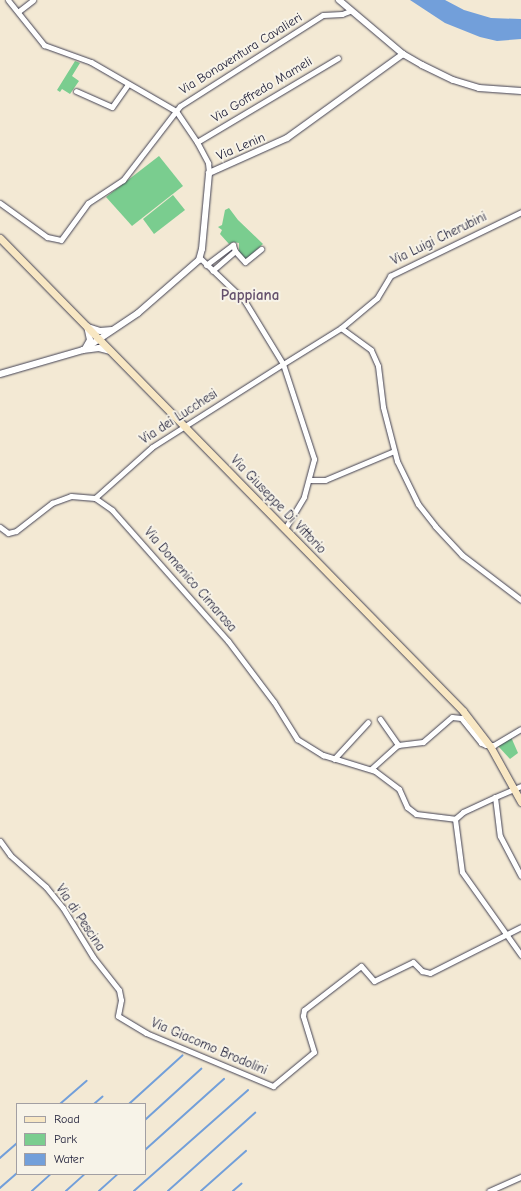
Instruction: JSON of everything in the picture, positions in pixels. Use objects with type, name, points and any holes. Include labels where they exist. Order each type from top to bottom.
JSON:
[{"type":"main road","name":"Via Giuseppe Di Vittorio","points":[[0,238],[463,711],[490,746],[518,787],[521,802]]},
{"type":"street","points":[[8,0],[19,11],[37,40],[44,45],[91,62],[176,111],[197,142],[208,163],[209,173]]},
{"type":"street","points":[[19,11],[33,0]]},
{"type":"street","points":[[339,0],[350,11],[403,54],[434,71],[466,84],[492,90],[521,91]]},
{"type":"street","name":"Via Bonaventura Cavalieri","points":[[0,203],[47,237],[61,240],[88,203],[124,180],[176,111],[188,100],[322,14],[342,14],[350,11]]},
{"type":"street","name":"Via Lenin","points":[[200,258],[209,173],[287,138],[403,54]]},
{"type":"street","name":"Via Goffredo Mameli","points":[[197,142],[338,58]]},
{"type":"street","points":[[76,91],[112,107],[128,84]]},
{"type":"street","name":"Via Luigi Cherubini","points":[[341,328],[377,298],[390,276],[521,212]]},
{"type":"street","points":[[206,265],[230,245],[236,247],[236,251],[245,262],[261,249]]},
{"type":"street","points":[[212,271],[236,251]]},
{"type":"street","points":[[83,350],[114,330],[165,291],[200,258],[244,300],[283,364],[313,450],[314,459],[310,480],[299,508],[285,529]]},
{"type":"street","points":[[87,326],[100,331],[114,330]]},
{"type":"street","points":[[83,350],[90,340],[87,326]]},
{"type":"street","points":[[283,364],[341,328],[366,346],[376,358],[383,407],[402,476],[430,521],[462,555],[521,600]]},
{"type":"street","points":[[0,374],[83,350],[99,348],[110,351],[109,339],[114,330]]},
{"type":"street","name":"Via dei Lucchesi","points":[[95,498],[136,460],[184,426],[283,364]]},
{"type":"street","points":[[310,480],[325,480],[394,451]]},
{"type":"street","points":[[0,527],[8,533],[16,530],[60,499],[75,496],[95,498]]},
{"type":"street","name":"Via Domenico Cimarosa","points":[[95,498],[118,516],[228,641],[274,702],[297,739],[317,753],[372,769],[399,789],[407,807],[412,812],[423,816],[455,819]]},
{"type":"street","points":[[372,769],[398,745],[423,742],[447,720],[455,716],[465,722],[481,743],[490,746],[521,729]]},
{"type":"street","points":[[380,719],[398,745]]},
{"type":"street","points":[[334,759],[368,722]]},
{"type":"street","points":[[518,787],[463,812],[455,819],[462,872],[502,930],[509,935],[521,955]]},
{"type":"street","points":[[495,797],[500,836],[521,876]]},
{"type":"street","name":"Via di Pescina","points":[[0,842],[10,855],[46,887],[63,908],[93,957],[119,990],[121,1000],[118,1016]]},
{"type":"street","name":"Via Giacomo Brodolini","points":[[118,1016],[146,1032],[273,1086],[314,1052],[302,1016],[304,1010],[361,966],[374,981],[413,962],[422,971],[430,973],[498,937],[509,935],[521,927]]},
{"type":"street","points":[[489,1191],[521,1177]]},
{"type":"green space","points":[[75,61],[80,63],[72,76],[79,81],[70,94],[62,89],[60,92],[57,90]]},
{"type":"green space","points":[[159,156],[183,186],[132,226],[106,197]]},
{"type":"green space","points":[[173,195],[185,210],[154,234],[143,219]]},
{"type":"green space","points":[[229,208],[238,220],[263,244],[245,260],[239,252],[239,243],[233,242],[229,244],[220,234],[222,230],[218,227],[222,225],[225,210]]},
{"type":"green space","points":[[511,737],[518,753],[510,759],[498,746]]},
{"type":"water","points":[[410,0],[445,0],[464,10],[491,18],[521,19],[521,39],[497,41],[480,37],[445,23]]},
{"type":"waterway","points":[[130,1103],[182,1056]]},
{"type":"waterway","points":[[146,1119],[201,1069]]},
{"type":"waterway","points":[[146,1149],[224,1079]]},
{"type":"waterway","points":[[61,1103],[86,1081]]},
{"type":"waterway","points":[[134,1191],[248,1090]]},
{"type":"waterway","points":[[95,1103],[102,1097]]},
{"type":"waterway","points":[[168,1191],[255,1113]]},
{"type":"waterway","points":[[0,1158],[16,1144]]},
{"type":"waterway","points":[[201,1191],[246,1151]]},
{"type":"waterway","points":[[0,1188],[16,1174]]},
{"type":"waterway","points":[[32,1191],[50,1175]]},
{"type":"waterway","points":[[66,1191],[84,1175]]},
{"type":"waterway","points":[[99,1191],[117,1175]]},
{"type":"waterway","points":[[233,1191],[241,1184]]},
{"type":"district","name":"Pappiana","points":[[250,296]]}]
